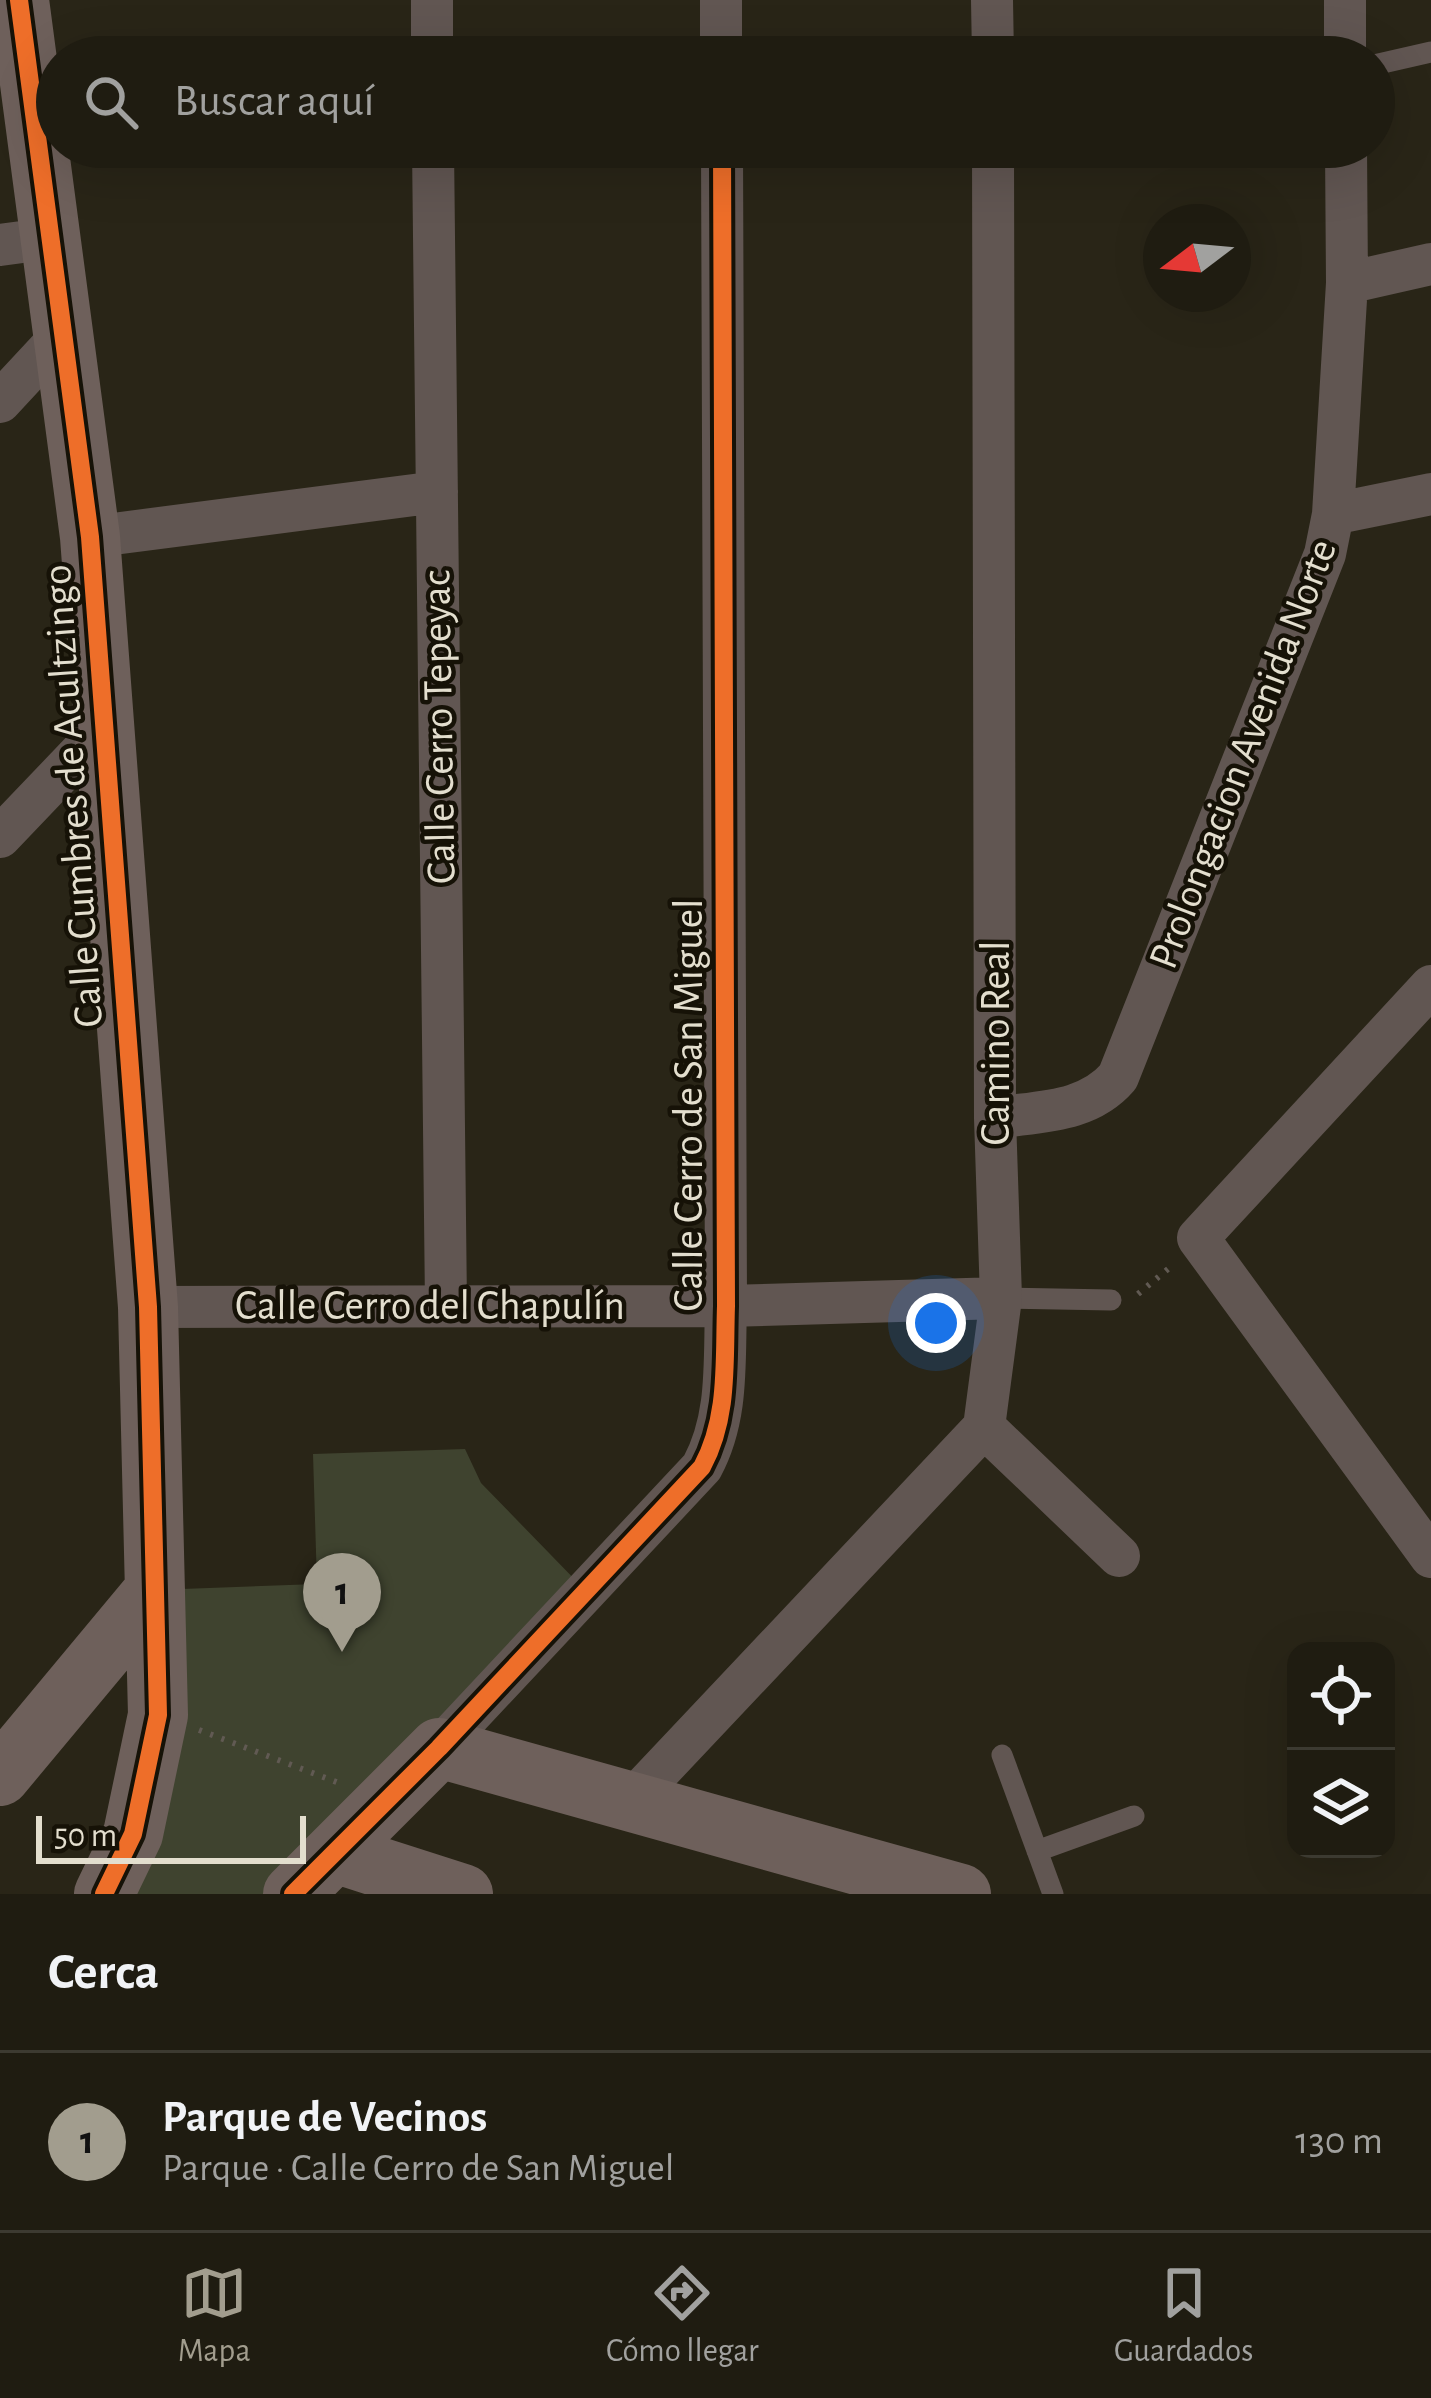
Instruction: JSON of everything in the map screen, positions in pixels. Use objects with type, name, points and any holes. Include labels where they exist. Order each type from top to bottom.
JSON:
[{"type":"street","name":"Calle Cumbres de Acultzingo","points":[[20,0],[26,241],[64,333],[90,537],[148,1307],[158,1714],[133,1834],[104,1894]]},
{"type":"street","points":[[432,0],[433,36]]},
{"type":"street","points":[[721,0],[721,36]]},
{"type":"street","points":[[992,0],[993,36]]},
{"type":"street","points":[[1345,0],[1346,36]]},
{"type":"street","name":"Calle Cerro Tepeyac","points":[[433,168],[446,1306]]},
{"type":"street","name":"Calle Cerro de San Miguel","points":[[293,1894],[439,1748],[702,1467],[723,1411],[722,168]]},
{"type":"street","name":"Camino Real","points":[[984,1427],[1001,1298],[995,1118],[993,168]]},
{"type":"street","name":"Prolongacion Avenida Norte","points":[[995,1118],[1085,1104],[1103,1094],[1118,1077],[1325,554],[1333,514],[1347,283],[1346,168]]},
{"type":"street","points":[[1347,283],[1431,264]]},
{"type":"street","points":[[0,402],[64,333]]},
{"type":"street","points":[[90,537],[437,492]]},
{"type":"street","points":[[1333,514],[1431,494]]},
{"type":"street","points":[[0,837],[105,728]]},
{"type":"street","points":[[1424,1010],[1198,1238],[1431,1557]]},
{"type":"street","name":"Calle Cerro del Chapulín","points":[[148,1307],[726,1306],[1001,1298]]},
{"type":"street","points":[[633,1799],[984,1427],[1119,1556]]},
{"type":"street","points":[[0,1776],[155,1590]]},
{"type":"street","points":[[439,1748],[961,1894]]},
{"type":"street","points":[[335,1853],[463,1894]]},
{"type":"lane","points":[[1395,60],[1431,52]]},
{"type":"lane","points":[[1001,1298],[1112,1300]]},
{"type":"lane","points":[[1002,1755],[1053,1894]]},
{"type":"lane","points":[[1037,1851],[1134,1816]]},
{"type":"path","points":[[1112,1300],[1138,1294],[1158,1281],[1198,1238]]},
{"type":"path","points":[[158,1714],[387,1801]]},
{"type":"green space","points":[[465,1449],[481,1483],[585,1590],[293,1894],[110,1894],[155,1590],[317,1584],[313,1454]]},
{"type":"cycle path","points":[[19,0],[36,129]]},
{"type":"cycle path","points":[[41,168],[90,537],[148,1307],[158,1715],[133,1834],[104,1894]]},
{"type":"cycle path","points":[[293,1894],[439,1748],[702,1467],[717,1429],[726,1306],[722,168]]},
{"type":"place","name":"Parque de Vecinos","points":[[342,1652]]}]
